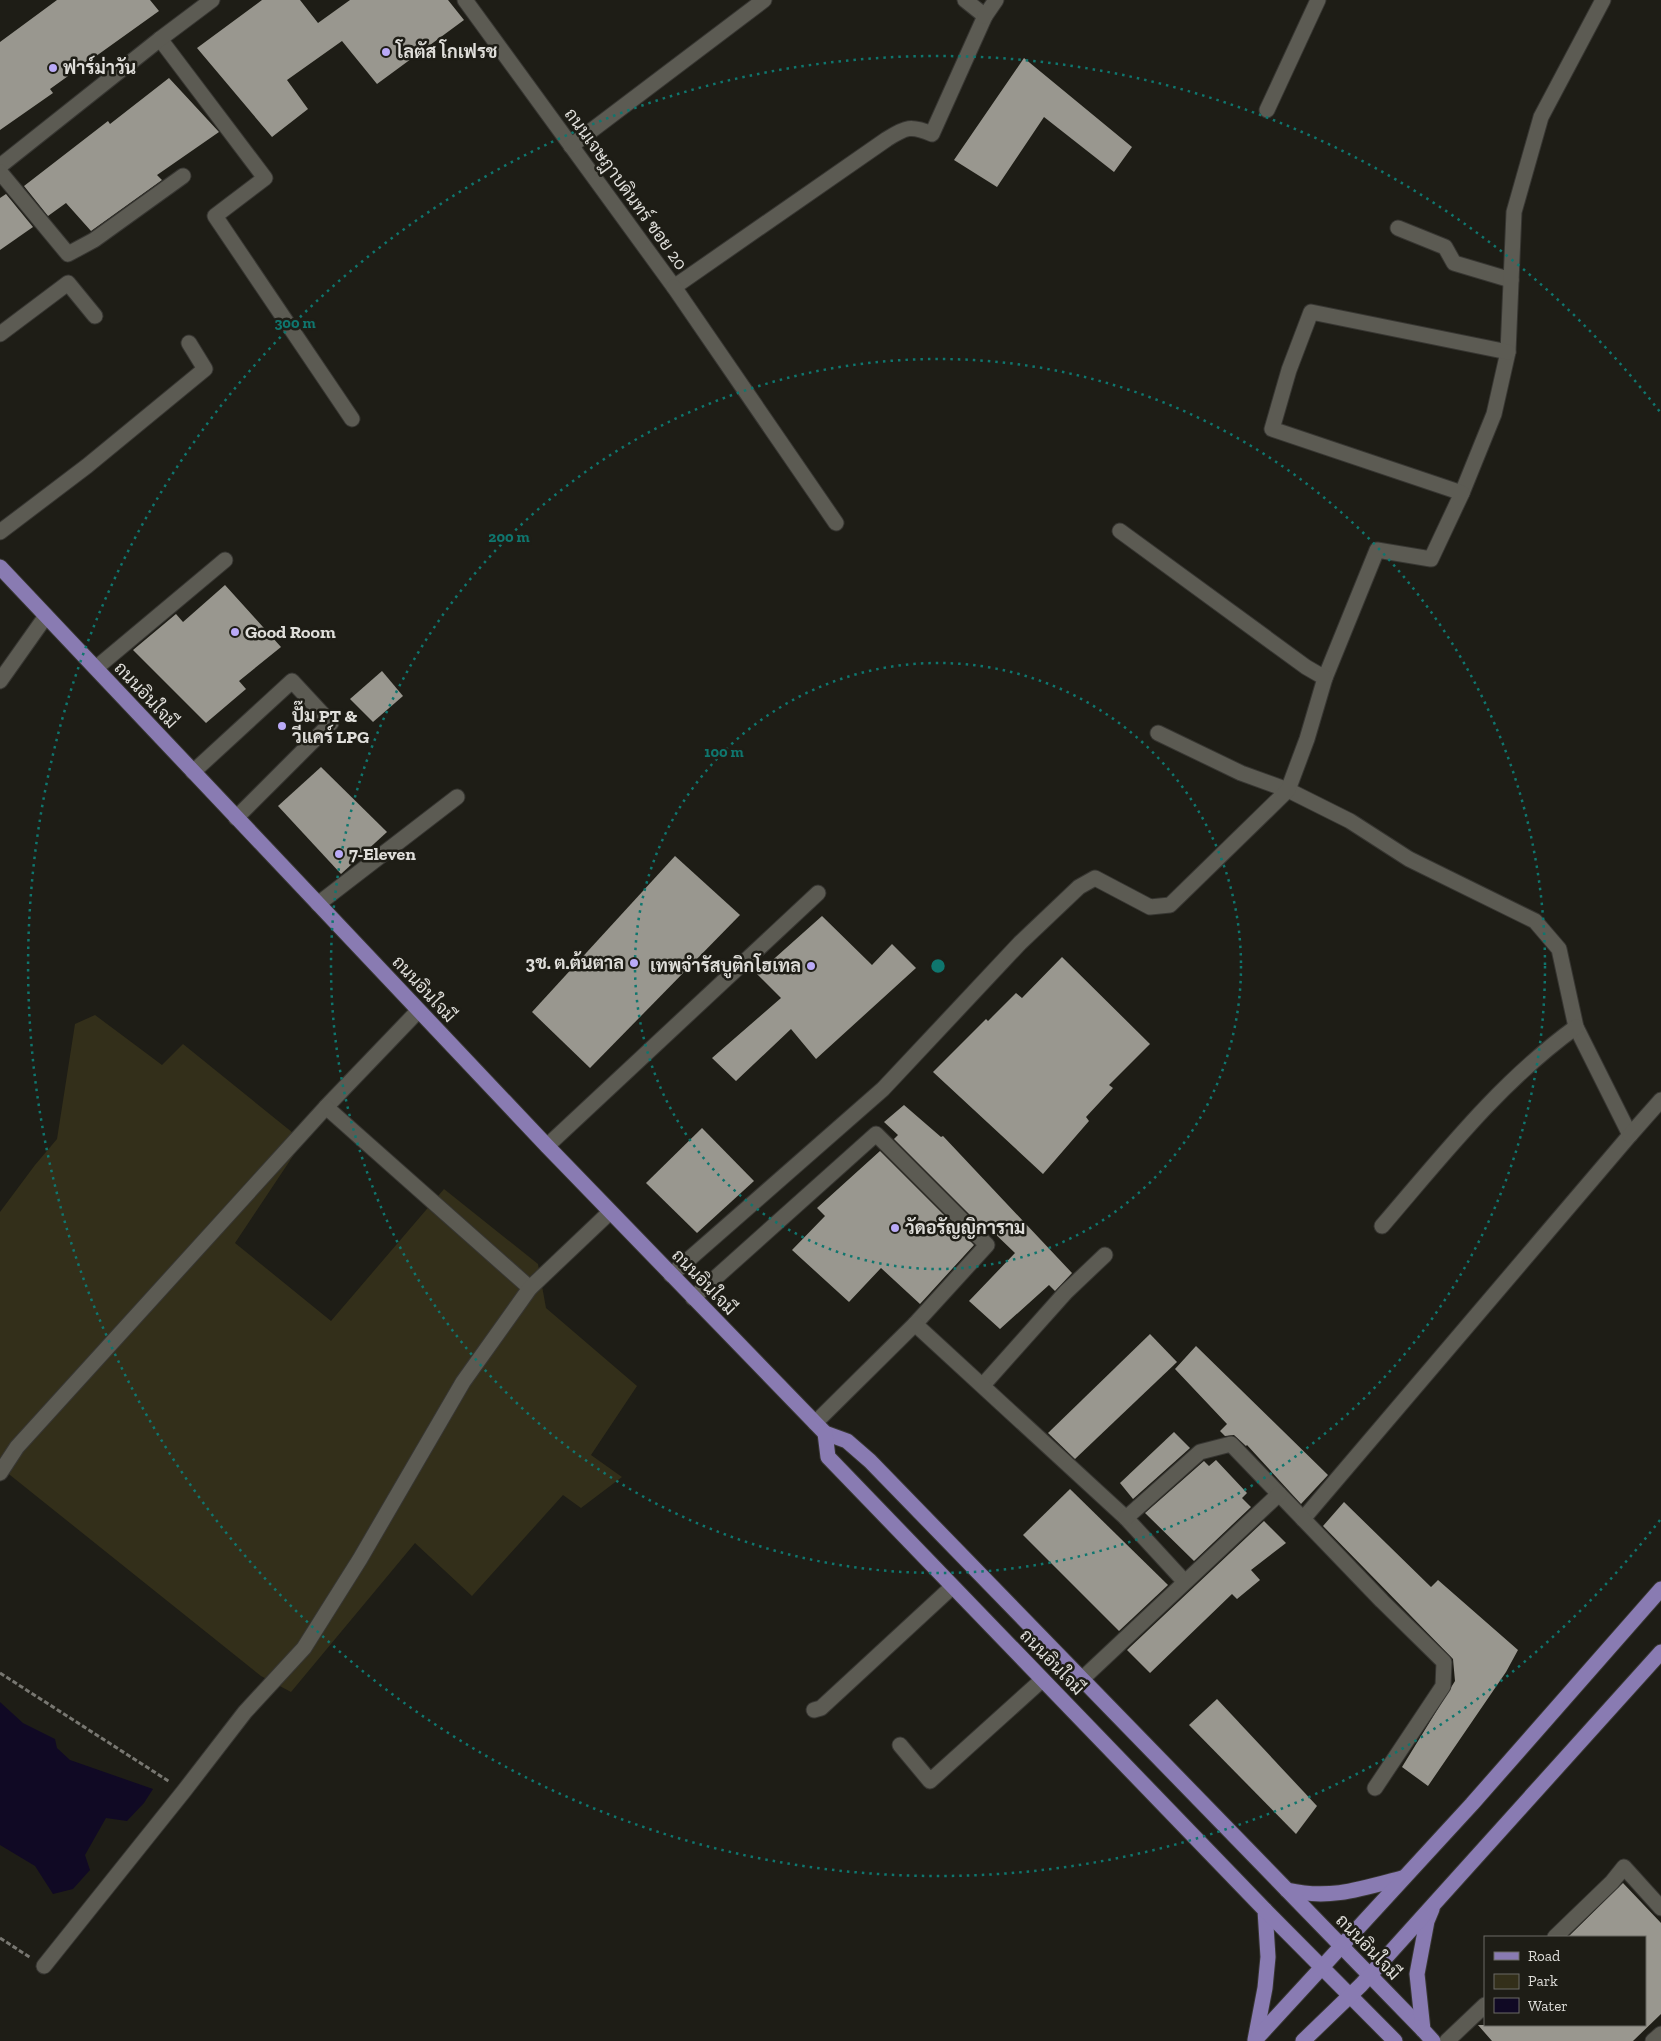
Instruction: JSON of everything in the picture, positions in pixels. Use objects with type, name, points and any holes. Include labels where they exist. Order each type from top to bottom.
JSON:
[{"type":"main road","name":"ถนนอินใจมี","points":[[0,567],[418,1011],[693,1298],[820,1428],[847,1440],[870,1461],[1428,2036]]},
{"type":"main road","name":"ถนนอินใจมี","points":[[820,1428],[828,1457],[1042,1680],[1395,2041]]},
{"type":"main road","points":[[1255,2040],[1478,1796],[1661,1589]]},
{"type":"main road","points":[[1303,2041],[1370,1976],[1661,1652]]},
{"type":"main road","name":"ถนนอินใจมี","points":[[1287,1890],[1308,1895],[1325,1895],[1356,1890],[1402,1878]]},
{"type":"main road","name":"ถนนอินใจมี","points":[[1428,2036],[1417,1974],[1427,1921],[1435,1903]]},
{"type":"main road","points":[[1255,2040],[1265,1988],[1268,1957],[1266,1910]]},
{"type":"street","points":[[0,166],[212,0]]},
{"type":"street","name":"ถนนเจษฎาบดินทร์ ซอย 20","points":[[465,0],[674,287],[904,128],[917,128],[932,134],[985,16]]},
{"type":"street","points":[[571,146],[764,0]]},
{"type":"street","points":[[964,0],[985,16],[996,0]]},
{"type":"street","points":[[1267,110],[1318,0]]},
{"type":"street","points":[[671,1274],[883,1089],[1020,943],[1078,887],[1095,878],[1150,907],[1170,905],[1288,790],[1307,739],[1325,678],[1377,550],[1431,559],[1462,493],[1494,414],[1508,352],[1514,212],[1541,118],[1603,0]]},
{"type":"street","points":[[160,39],[265,178],[215,216],[352,419]]},
{"type":"street","points":[[0,172],[68,254],[94,240],[183,176]]},
{"type":"street","points":[[1398,228],[1445,247],[1454,263],[1510,280]]},
{"type":"street","points":[[0,334],[68,284],[95,316]]},
{"type":"street","points":[[674,287],[836,523]]},
{"type":"street","points":[[1462,493],[1272,429],[1289,370],[1311,312],[1508,352]]},
{"type":"street","points":[[0,532],[87,466],[205,369],[189,343]]},
{"type":"street","points":[[1120,531],[1306,667],[1325,678]]},
{"type":"street","points":[[96,668],[225,560]]},
{"type":"street","points":[[0,681],[46,616]]},
{"type":"street","points":[[195,774],[292,681],[331,722],[236,818]]},
{"type":"street","points":[[1158,733],[1241,773],[1288,790],[1350,821],[1409,859],[1535,922],[1558,949],[1576,1026],[1630,1135]]},
{"type":"street","points":[[318,904],[457,797]]},
{"type":"street","points":[[547,1146],[818,893]]},
{"type":"street","points":[[0,1473],[17,1447],[326,1107],[418,1011]]},
{"type":"street","points":[[1382,1226],[1479,1113],[1543,1050],[1576,1026]]},
{"type":"street","points":[[1303,1519],[1661,1100]]},
{"type":"street","points":[[326,1107],[530,1288]]},
{"type":"street","points":[[693,1298],[876,1134],[987,1245],[820,1428]]},
{"type":"street","points":[[44,1966],[245,1712],[304,1648],[360,1560],[462,1382],[530,1288],[610,1212]]},
{"type":"street","points":[[983,1386],[1066,1292],[1105,1255]]},
{"type":"street","points":[[915,1324],[1126,1518],[1184,1581]]},
{"type":"street","points":[[1126,1518],[1200,1452],[1231,1444],[1444,1662],[1443,1686],[1375,1788]]},
{"type":"street","points":[[1082,1679],[1184,1581],[1279,1494]]},
{"type":"street","points":[[814,1710],[821,1708],[952,1587]]},
{"type":"street","points":[[900,1745],[930,1781],[1042,1680]]},
{"type":"street","points":[[1556,1936],[1612,1882],[1624,1867],[1661,1908]]},
{"type":"street","points":[[1447,2041],[1484,2006]]},
{"type":"street","points":[[1653,2041],[1661,2034]]},
{"type":"path","points":[[0,1673],[184,1791]]},
{"type":"path","points":[[0,1938],[44,1966]]},
{"type":"green space","points":[[95,1015],[162,1065],[183,1044],[303,1141],[235,1243],[331,1321],[444,1189],[538,1264],[546,1308],[637,1386],[591,1455],[622,1477],[581,1508],[563,1495],[472,1596],[415,1543],[291,1692],[261,1676],[0,1467],[0,1212],[57,1139],[75,1024]]},
{"type":"water","points":[[0,1702],[23,1723],[55,1739],[57,1748],[70,1760],[153,1789],[144,1803],[127,1821],[106,1818],[85,1855],[90,1870],[73,1889],[53,1894],[35,1866],[0,1845]]},
{"type":"building","points":[[57,0],[150,0],[159,11],[50,89],[53,93],[0,130],[0,42]]},
{"type":"building","points":[[262,0],[300,0],[318,23],[350,0],[448,0],[464,20],[377,84],[342,41],[287,80],[308,109],[272,137],[197,48]]},
{"type":"building","points":[[1024,58],[1132,147],[1114,172],[1044,117],[997,187],[954,160]]},
{"type":"building","points":[[169,78],[219,132],[157,175],[162,180],[91,231],[66,203],[48,216],[24,186],[108,121],[110,124]]},
{"type":"building","points":[[6,194],[33,227],[0,250],[0,198]]},
{"type":"building","points":[[225,585],[281,647],[239,681],[246,689],[206,723],[133,650],[176,614],[183,622]]},
{"type":"building","points":[[382,671],[403,696],[373,722],[350,699]]},
{"type":"building","points":[[321,767],[387,832],[341,874],[278,806]]},
{"type":"building","name":"3ช. ต.ต้นตาล","points":[[675,856],[740,915],[590,1068],[532,1012]]},
{"type":"building","points":[[822,916],[872,965],[892,944],[916,968],[816,1059],[791,1029],[736,1081],[712,1058],[781,998],[757,974]]},
{"type":"building","points":[[1062,957],[1150,1044],[1109,1085],[1113,1088],[1086,1117],[1089,1121],[1043,1174],[933,1072],[986,1019],[988,1021],[1016,993],[1022,998]]},
{"type":"building","points":[[904,1105],[941,1137],[943,1136],[1072,1273],[1055,1291],[1049,1285],[1000,1329],[969,1301],[1015,1253],[989,1228],[986,1231],[894,1139],[898,1135],[884,1122]]},
{"type":"building","points":[[702,1128],[754,1181],[697,1233],[646,1183]]},
{"type":"building","name":"วัดอรัญญิการาม","points":[[880,1151],[974,1245],[920,1304],[881,1268],[849,1302],[792,1250],[825,1216],[817,1208]]},
{"type":"building","points":[[1150,1334],[1177,1362],[1075,1459],[1048,1433]]},
{"type":"building","points":[[1196,1346],[1328,1475],[1301,1504],[1247,1445],[1234,1435],[1225,1436],[1220,1431],[1227,1424],[1175,1369]]},
{"type":"building","points":[[1174,1432],[1190,1448],[1133,1499],[1120,1483]]},
{"type":"building","points":[[1216,1460],[1247,1493],[1242,1498],[1251,1507],[1194,1561],[1145,1513],[1204,1461],[1209,1466]]},
{"type":"building","points":[[1070,1489],[1168,1585],[1119,1631],[1023,1535]]},
{"type":"building","points":[[1344,1502],[1431,1587],[1438,1580],[1518,1650],[1506,1672],[1428,1786],[1402,1767],[1455,1681],[1453,1659],[1323,1526]]},
{"type":"building","points":[[1264,1521],[1286,1543],[1251,1570],[1260,1580],[1237,1599],[1232,1594],[1150,1673],[1127,1650]]},
{"type":"building","points":[[1217,1699],[1317,1806],[1296,1834],[1189,1725]]},
{"type":"building","points":[[1623,1883],[1661,1923],[1661,2014],[1633,2041],[1492,2041],[1478,2025],[1646,2026],[1646,1936],[1569,1936]]},
{"type":"place","name":"โลตัส โกเฟรช","points":[[386,52]]},
{"type":"place","name":"ฟาร์ม่าวัน","points":[[53,68]]},
{"type":"place","name":"Good Room","points":[[235,632]]},
{"type":"place","name":"ปั๊ม PT & วีแคร์ LPG","points":[[282,726]]},
{"type":"place","name":"7-Eleven","points":[[339,854]]},
{"type":"place","name":"3ช. ต.ต้นตาล","points":[[634,963]]},
{"type":"place","name":"เทพจำรัสบูติกโฮเทล","points":[[811,966]]},
{"type":"place","name":"วัดอรัญญิการาม","points":[[895,1228]]}]
